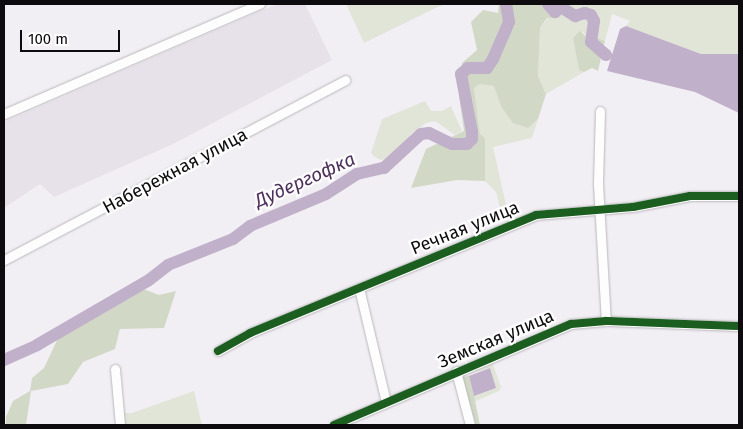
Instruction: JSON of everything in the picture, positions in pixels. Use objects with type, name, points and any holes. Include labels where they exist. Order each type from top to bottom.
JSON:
[{"type":"street","points":[[4,114],[260,4]]},
{"type":"street","name":"Набережная улица","points":[[4,260],[345,80]]},
{"type":"street","points":[[600,110],[600,209],[606,321]]},
{"type":"street","name":"Речная улица","points":[[218,351],[250,333],[515,222],[556,212],[600,209],[690,196],[739,196]]},
{"type":"street","points":[[359,288],[386,402]]},
{"type":"street","name":"Земская улица","points":[[334,425],[558,328],[606,321],[739,326]]},
{"type":"street","points":[[115,370],[120,425]]},
{"type":"street","points":[[456,371],[470,425]]},
{"type":"shaded area","points":[[277,4],[305,4],[332,60],[173,144],[54,197],[40,184],[4,208],[4,122]]},
{"type":"shaded area","points":[[346,4],[444,4],[364,43]]},
{"type":"shaded area","points":[[561,4],[739,4],[739,54],[701,54],[626,26],[630,21],[612,14],[605,41],[598,38],[590,40],[583,32],[573,38],[579,70],[584,72],[546,94],[538,76],[540,28],[548,18],[554,18]]},
{"type":"shaded area","points":[[626,26],[701,54],[739,54],[739,113],[695,92],[607,71],[620,29]]},
{"type":"shaded area","points":[[480,84],[496,86],[528,128],[538,119],[532,138],[493,147],[509,218],[503,220],[496,192],[485,181],[485,138],[480,134],[474,88]]},
{"type":"shaded area","points":[[425,101],[431,111],[442,111],[451,106],[462,131],[455,135],[435,121],[426,123],[411,134],[397,155],[381,160],[375,157],[371,153],[382,119]]},
{"type":"shaded area","points":[[493,364],[501,387],[499,391],[474,402],[474,396],[496,388],[490,368],[465,375]]},
{"type":"shaded area","points":[[490,368],[496,388],[474,396],[469,376]]},
{"type":"shaded area","points":[[194,391],[202,425],[123,425],[122,413],[132,413]]},
{"type":"green space","points":[[499,4],[561,4],[554,18],[547,18],[540,28],[538,76],[546,94],[538,119],[528,128],[513,123],[502,108],[494,86],[480,84],[474,88],[480,134],[485,138],[485,181],[457,180],[411,188],[426,149],[464,131],[459,96],[462,63],[477,50],[471,22],[483,10],[498,13]]},
{"type":"green space","points":[[580,31],[590,40],[598,38],[605,41],[598,71],[592,68],[584,72],[579,70],[573,38]]},
{"type":"green space","points":[[141,288],[159,295],[176,291],[164,328],[120,329],[115,349],[83,362],[68,384],[31,391],[26,425],[6,425],[6,417],[13,401],[30,391],[32,378],[44,368],[60,334]]},
{"type":"green space","points":[[469,376],[480,425],[476,425],[462,377]]},
{"type":"waterway","name":"Дудергофка","points":[[4,360],[37,345],[149,280],[168,265],[233,239],[250,226],[326,194],[357,174],[384,168],[421,134],[429,133],[452,144],[467,144],[472,139],[472,132],[461,74],[468,68],[487,68],[493,59],[509,22],[506,4]]},
{"type":"waterway","name":"Дудергофка","points":[[548,4],[555,12],[561,7],[575,16],[585,13],[591,15],[594,21],[591,42],[606,55]]},
{"type":"cycle path","points":[[218,351],[250,333],[536,215],[633,207],[690,196],[739,196]]},
{"type":"cycle path","points":[[334,425],[571,324],[606,321],[739,326]]}]
